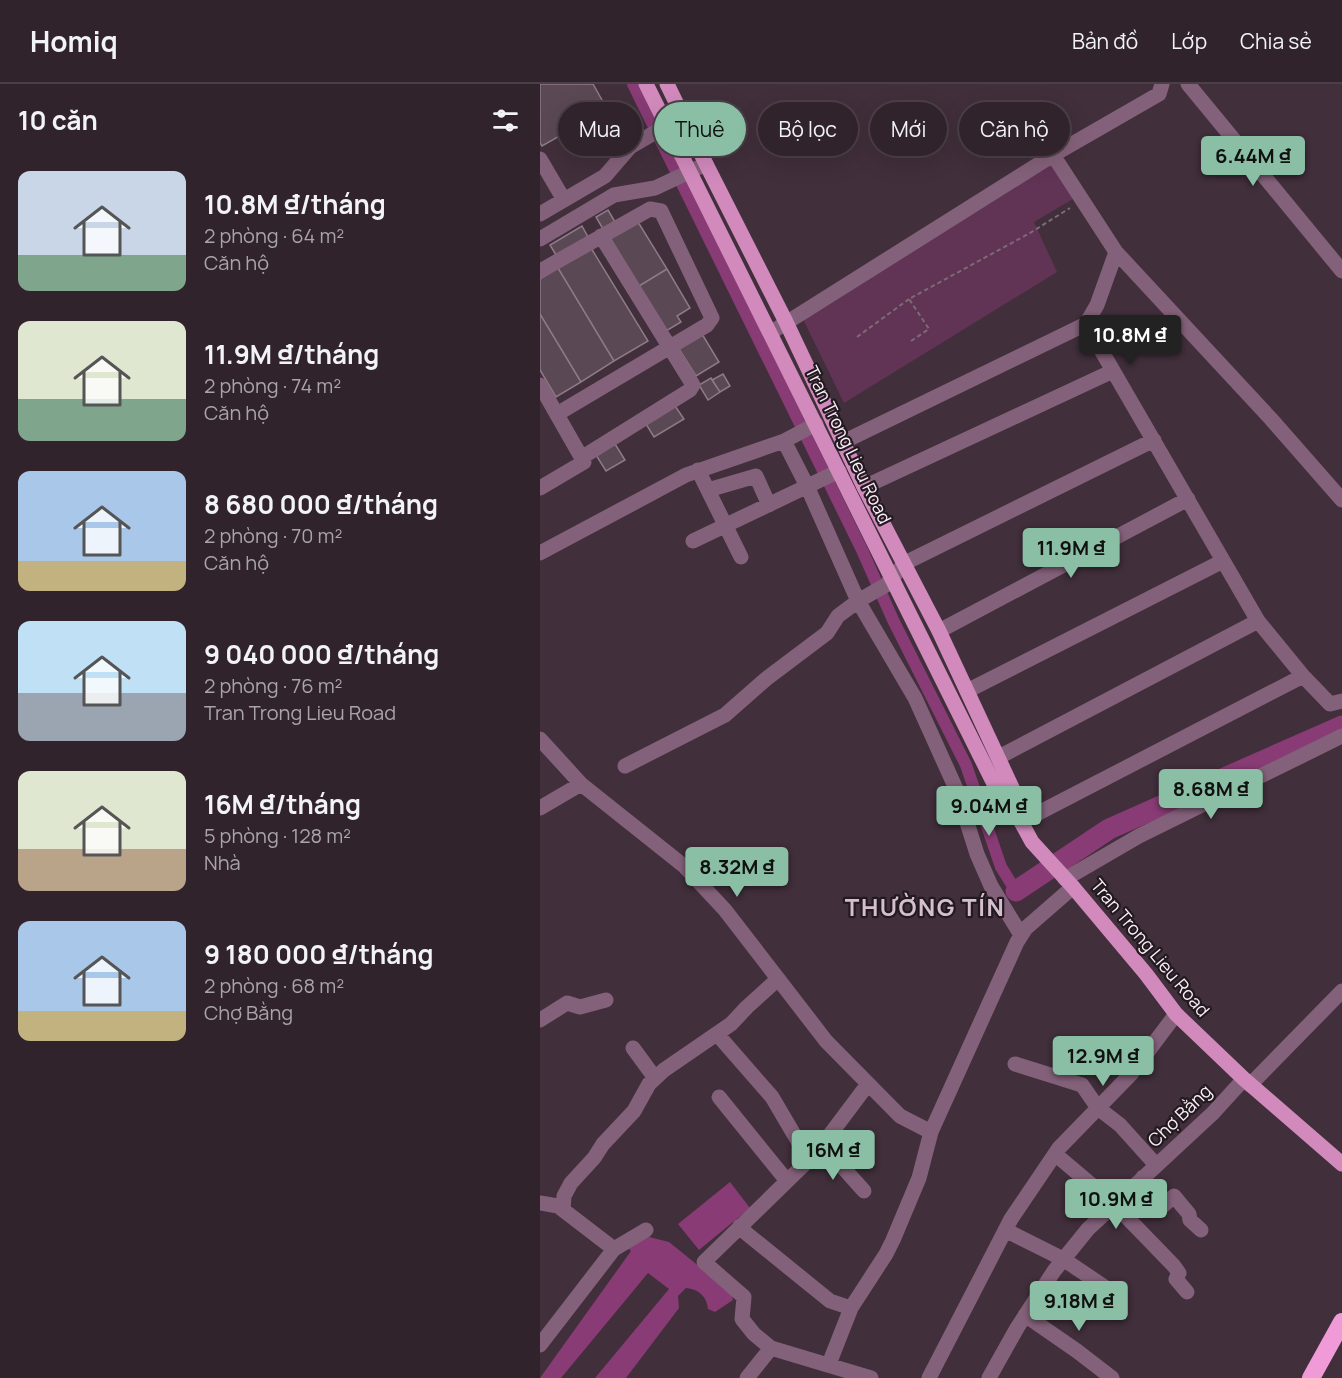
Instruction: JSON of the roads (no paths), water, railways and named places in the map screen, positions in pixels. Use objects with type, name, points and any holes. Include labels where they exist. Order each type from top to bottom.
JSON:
[{"type":"highway","points":[[1311,1378],[1342,1322]]},
{"type":"main road","name":"Tran Trong Lieu Road","points":[[666,84],[676,102]]},
{"type":"main road","name":"Tran Trong Lieu Road","points":[[649,88],[655,102]]},
{"type":"main road","name":"Tran Trong Lieu Road","points":[[680,156],[816,424],[825,478],[889,581],[1009,814],[1020,820],[1032,842],[1146,974],[1176,1014],[1247,1082],[1342,1164]]},
{"type":"main road","name":"Tran Trong Lieu Road","points":[[701,156],[786,322],[864,487],[939,630],[1022,808],[1020,820]]},
{"type":"street","points":[[649,88],[666,84]]},
{"type":"street","points":[[1070,145],[1159,94],[1162,84]]},
{"type":"street","points":[[1188,84],[1342,271]]},
{"type":"street","points":[[540,214],[605,176],[630,147],[654,133]]},
{"type":"street","points":[[770,333],[1051,156]]},
{"type":"street","points":[[1054,156],[1116,252],[1271,419],[1342,500]]},
{"type":"street","points":[[540,159],[564,200]]},
{"type":"street","points":[[540,239],[614,195],[655,188],[705,165]]},
{"type":"street","points":[[605,176],[614,195]]},
{"type":"street","points":[[540,271],[650,209],[661,211],[712,318],[707,325],[557,414]]},
{"type":"street","points":[[581,458],[690,390],[693,385],[601,236]]},
{"type":"street","points":[[843,442],[1086,324],[1097,305],[1116,252]]},
{"type":"street","points":[[1086,324],[1258,621],[1302,676],[1330,704],[1342,701]]},
{"type":"street","points":[[864,487],[1113,371]]},
{"type":"street","points":[[540,385],[584,462],[540,488]]},
{"type":"street","points":[[540,553],[698,470],[784,441],[816,424]]},
{"type":"street","points":[[625,766],[725,715],[827,633],[838,616],[889,581],[904,563],[1154,440]]},
{"type":"street","points":[[784,441],[825,478],[860,600],[889,656],[912,692],[957,791],[977,854],[991,886],[1021,934]]},
{"type":"street","points":[[698,470],[741,557]]},
{"type":"street","points":[[708,490],[756,476],[769,505]]},
{"type":"street","points":[[693,541],[825,478]]},
{"type":"street","points":[[939,630],[1188,499]]},
{"type":"street","points":[[967,691],[1223,561]]},
{"type":"street","points":[[999,757],[1258,621]]},
{"type":"street","points":[[1020,820],[1302,676]]},
{"type":"street","points":[[829,1364],[851,1308],[893,1240],[919,1178],[931,1132],[1021,934],[1069,883],[1139,836],[1342,736]]},
{"type":"street","points":[[540,739],[581,783],[684,866],[725,910],[826,1041],[900,1116],[931,1132]]},
{"type":"street","points":[[540,808],[581,783]]},
{"type":"street","points":[[563,1210],[564,1196],[571,1183],[594,1158],[603,1144],[634,1112],[643,1092],[655,1078],[741,1016],[747,1006],[778,979]]},
{"type":"street","name":"Chợ Bằng","points":[[989,1378],[1025,1316],[1063,1259],[1088,1229],[1113,1203],[1247,1082],[1342,991]]},
{"type":"street","points":[[540,1020],[567,1003],[580,1007],[606,1000]]},
{"type":"street","points":[[929,1378],[1005,1230],[1055,1154],[1131,1074],[1176,1014]]},
{"type":"street","points":[[717,1034],[772,1096],[813,1156],[839,1163],[864,1191]]},
{"type":"street","points":[[633,1048],[655,1078]]},
{"type":"street","points":[[1015,1064],[1082,1085],[1098,1108],[1120,1125],[1156,1165]]},
{"type":"street","points":[[868,1084],[813,1156],[704,1262],[744,1297],[742,1320],[771,1348],[829,1364],[854,1375],[871,1378]]},
{"type":"street","points":[[719,1097],[787,1181]]},
{"type":"street","points":[[1055,1154],[1113,1203],[1174,1266],[1179,1273],[1176,1279],[1187,1292]]},
{"type":"street","points":[[1143,1177],[1164,1204],[1174,1196],[1189,1214],[1190,1220],[1201,1230]]},
{"type":"street","points":[[540,1203],[558,1206],[615,1249]]},
{"type":"street","points":[[740,1226],[830,1301],[851,1308]]},
{"type":"street","points":[[540,1345],[615,1249],[646,1230]]},
{"type":"street","points":[[1005,1230],[1063,1259],[1118,1296]]},
{"type":"street","points":[[1025,1316],[1112,1378]]},
{"type":"street","points":[[747,1378],[771,1348]]},
{"type":"waterway","points":[[633,84],[862,550],[893,620],[966,765],[1001,867],[1016,891]]},
{"type":"waterway","points":[[1016,891],[1109,829],[1342,726]]},
{"type":"district","name":"THƯỜNG TÍN","points":[[925,908]]}]
